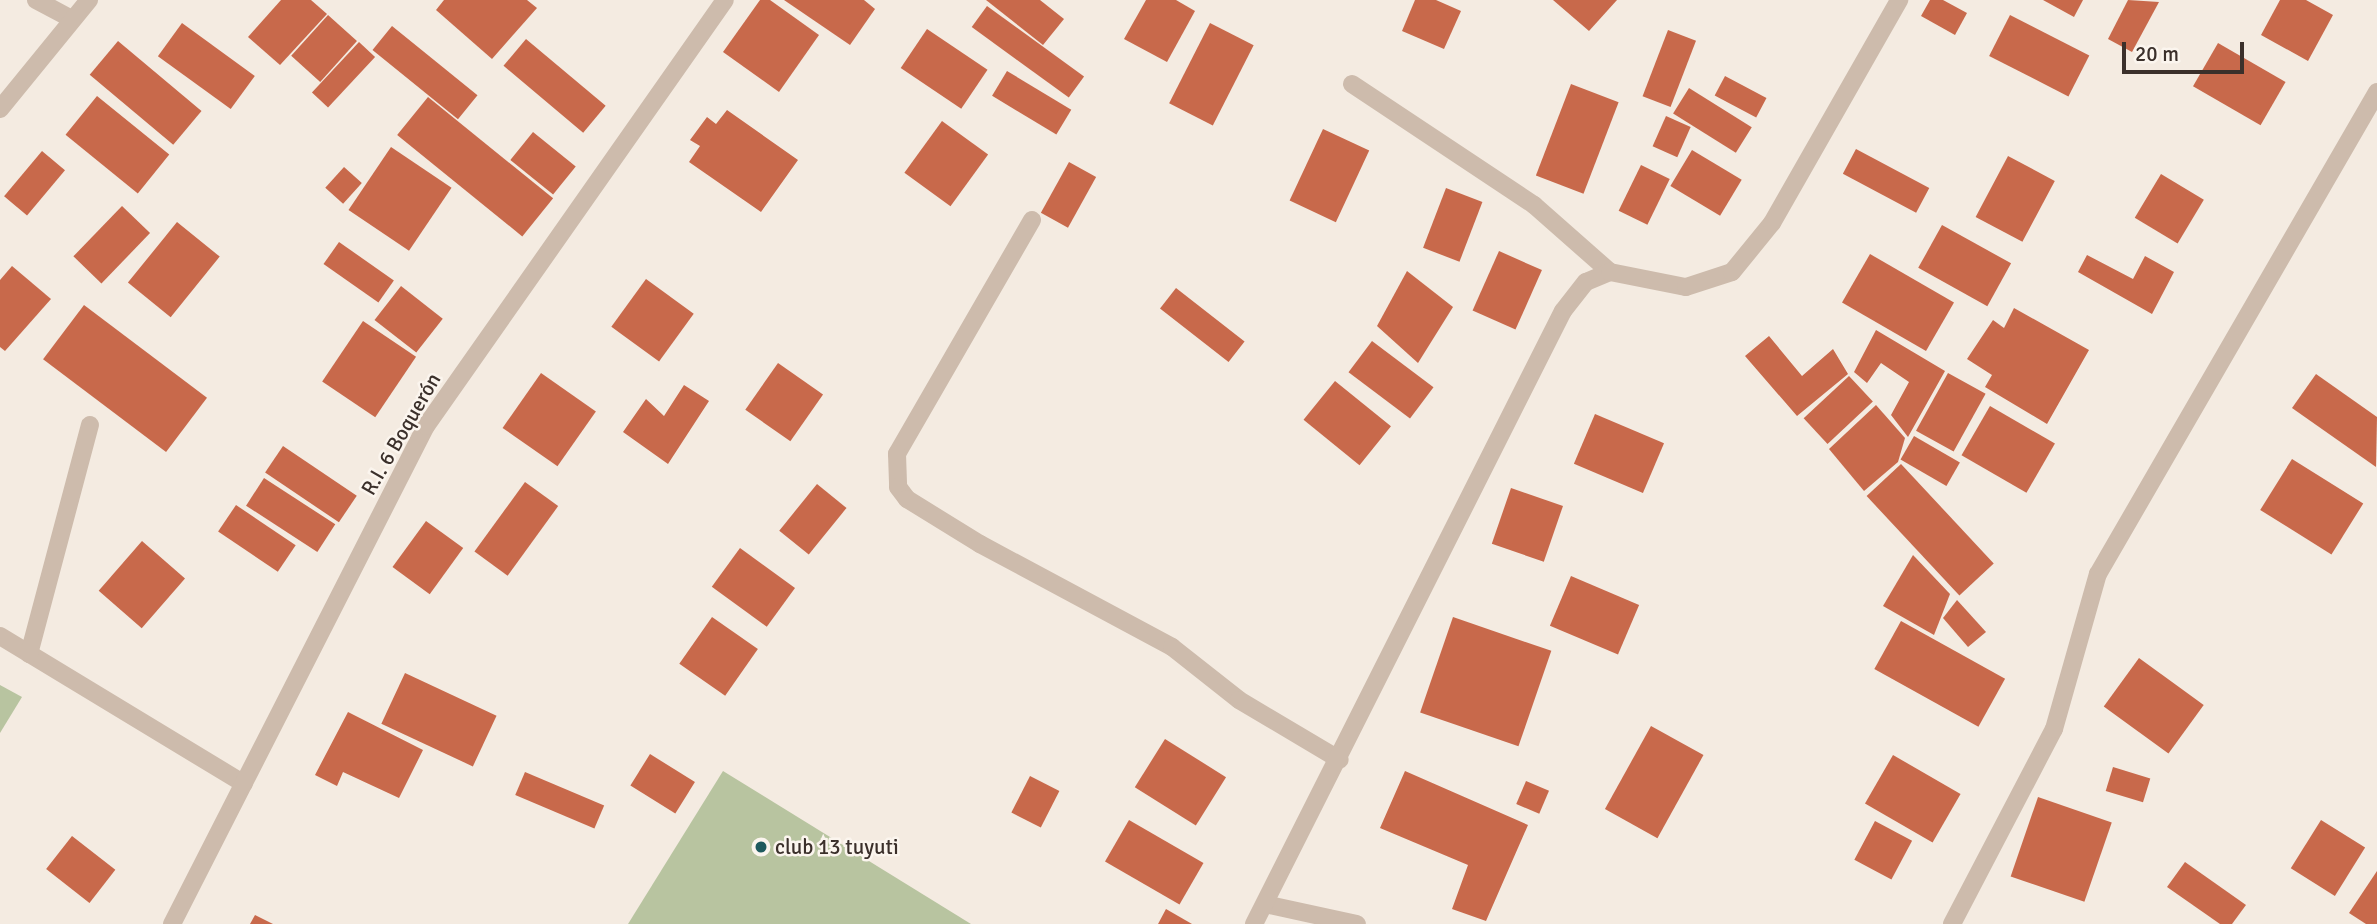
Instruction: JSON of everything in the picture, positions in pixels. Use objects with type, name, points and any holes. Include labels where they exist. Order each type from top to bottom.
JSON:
[{"type":"street","points":[[36,0],[70,18]]},
{"type":"street","points":[[0,108],[70,18],[89,0]]},
{"type":"street","name":"R.I. 6 Boquerón","points":[[172,924],[426,426],[725,0]]},
{"type":"street","points":[[1352,84],[1534,205],[1610,272],[1686,287],[1732,272],[1772,223],[1899,0]]},
{"type":"street","points":[[1952,924],[2054,729],[2098,574],[2377,92]]},
{"type":"street","points":[[1032,220],[897,454],[898,487],[907,499],[980,544],[1172,647],[1239,700],[1340,760]]},
{"type":"street","points":[[1254,924],[1340,760],[1563,311],[1586,282],[1610,272]]},
{"type":"street","points":[[29,654],[90,425]]},
{"type":"street","points":[[0,636],[244,784]]},
{"type":"street","points":[[1265,904],[1357,924]]},
{"type":"green space","points":[[0,685],[22,697],[0,733]]},
{"type":"green space","name":"club 13 tuyuti","points":[[723,771],[971,924],[628,924]]},
{"type":"building","points":[[281,0],[311,0],[327,14],[280,65],[248,37]]},
{"type":"building","points":[[444,0],[527,0],[537,8],[492,59],[436,10]]},
{"type":"building","points":[[760,0],[770,0],[819,35],[779,92],[723,52]]},
{"type":"building","points":[[784,0],[864,0],[875,9],[850,45]]},
{"type":"building","points":[[986,0],[1040,0],[1064,19],[1043,45]]},
{"type":"building","points":[[1146,0],[1176,0],[1195,11],[1167,62],[1124,39]]},
{"type":"building","points":[[1415,0],[1436,0],[1461,11],[1444,49],[1402,31]]},
{"type":"building","points":[[1553,0],[1617,0],[1589,31]]},
{"type":"building","points":[[1930,0],[1943,0],[1967,13],[1955,35],[1921,16]]},
{"type":"building","points":[[2043,0],[2083,0],[2074,17]]},
{"type":"building","points":[[2128,0],[2159,2],[2132,52],[2108,39]]},
{"type":"building","points":[[2280,0],[2306,0],[2333,15],[2308,61],[2261,35]]},
{"type":"building","points":[[987,6],[1084,77],[1069,98],[972,27]]},
{"type":"building","points":[[328,15],[357,41],[320,82],[291,56]]},
{"type":"building","points":[[2010,15],[2089,55],[2068,96],[1989,56]]},
{"type":"building","points":[[182,23],[255,76],[231,109],[158,56]]},
{"type":"building","points":[[1210,23],[1254,45],[1213,125],[1169,103]]},
{"type":"building","points":[[392,26],[477,95],[458,119],[372,50]]},
{"type":"building","points":[[927,29],[988,70],[961,109],[901,68]]},
{"type":"building","points":[[1668,30],[1696,41],[1671,107],[1643,96]]},
{"type":"building","points":[[526,39],[606,106],[583,133],[504,66]]},
{"type":"building","points":[[118,41],[201,111],[173,145],[90,75]]},
{"type":"building","points":[[359,42],[375,57],[328,107],[312,92]]},
{"type":"building","points":[[2218,43],[2286,82],[2261,125],[2193,86]]},
{"type":"building","points":[[1007,71],[1071,110],[1056,134],[992,96]]},
{"type":"building","points":[[1725,76],[1766,98],[1756,117],[1715,95]]},
{"type":"building","points":[[1571,84],[1619,102],[1583,194],[1536,175]]},
{"type":"building","points":[[1689,88],[1752,127],[1736,153],[1673,113]]},
{"type":"building","points":[[97,96],[169,155],[138,193],[66,135]]},
{"type":"building","points":[[428,97],[553,198],[522,236],[397,135]]},
{"type":"building","points":[[727,110],[798,160],[761,212],[689,162],[700,146],[690,140],[707,117],[716,124]]},
{"type":"building","points":[[1666,116],[1691,127],[1677,157],[1653,146]]},
{"type":"building","points":[[942,121],[988,155],[950,206],[904,173]]},
{"type":"building","points":[[1323,129],[1369,151],[1336,222],[1290,201]]},
{"type":"building","points":[[533,132],[576,167],[553,195],[510,160]]},
{"type":"building","points":[[391,147],[452,188],[409,251],[349,210]]},
{"type":"building","points":[[1856,149],[1929,188],[1916,213],[1843,174]]},
{"type":"building","points":[[1692,150],[1742,180],[1720,216],[1670,186]]},
{"type":"building","points":[[42,151],[65,170],[27,215],[4,196]]},
{"type":"building","points":[[2008,156],[2055,181],[2022,242],[1976,217]]},
{"type":"building","points":[[1069,162],[1096,177],[1068,228],[1041,213]]},
{"type":"building","points":[[1641,165],[1670,179],[1647,225],[1619,211]]},
{"type":"building","points":[[344,167],[362,183],[343,204],[325,188]]},
{"type":"building","points":[[2161,174],[2204,200],[2178,243],[2135,218]]},
{"type":"building","points":[[1446,188],[1482,202],[1459,262],[1423,248]]},
{"type":"building","points":[[122,206],[150,233],[101,283],[73,256]]},
{"type":"building","points":[[177,222],[220,257],[171,317],[128,283]]},
{"type":"building","points":[[1942,225],[2011,263],[1987,306],[1918,268]]},
{"type":"building","points":[[339,242],[394,280],[378,303],[324,264]]},
{"type":"building","points":[[1499,251],[1542,270],[1515,329],[1473,310]]},
{"type":"building","points":[[1870,254],[1954,302],[1926,351],[1842,302]]},
{"type":"building","points":[[2087,255],[2133,279],[2145,256],[2174,272],[2152,314],[2078,272]]},
{"type":"building","points":[[12,266],[51,299],[5,351],[0,347],[0,280]]},
{"type":"building","points":[[1407,271],[1453,307],[1418,363],[1377,326]]},
{"type":"building","points":[[646,279],[694,314],[659,361],[611,327]]},
{"type":"building","points":[[401,286],[443,319],[416,353],[375,320]]},
{"type":"building","points":[[1176,288],[1245,342],[1229,362],[1160,308]]},
{"type":"building","points":[[84,305],[207,398],[166,452],[43,359]]},
{"type":"building","points":[[2014,308],[2089,350],[2047,424],[1985,387],[1992,375],[1967,359],[1993,320],[2004,328]]},
{"type":"building","points":[[363,321],[416,357],[375,417],[322,382]]},
{"type":"building","points":[[1876,330],[1945,371],[1908,437],[1891,415],[1909,382],[1881,363],[1867,383],[1854,372]]},
{"type":"building","points":[[1769,336],[1802,376],[1833,349],[1848,374],[1797,416],[1745,356]]},
{"type":"building","points":[[1372,341],[1433,387],[1410,418],[1349,372]]},
{"type":"building","points":[[778,363],[823,395],[790,441],[745,410]]},
{"type":"building","points":[[541,373],[596,411],[557,466],[503,428]]},
{"type":"building","points":[[1948,373],[1986,394],[1954,452],[1916,431]]},
{"type":"building","points":[[2316,374],[2377,417],[2376,467],[2292,408]]},
{"type":"building","points":[[1849,376],[1873,402],[1828,444],[1804,418]]},
{"type":"building","points":[[1335,381],[1391,426],[1359,465],[1304,420]]},
{"type":"building","points":[[684,385],[709,401],[668,464],[623,432],[646,399],[664,416]]},
{"type":"building","points":[[1876,405],[1905,438],[1898,462],[1864,491],[1829,449]]},
{"type":"building","points":[[1990,406],[2055,443],[2026,493],[1962,455]]},
{"type":"building","points":[[1595,414],[1664,443],[1643,493],[1574,464]]},
{"type":"building","points":[[1914,436],[1960,462],[1946,486],[1900,459]]},
{"type":"building","points":[[283,446],[357,496],[339,522],[265,473]]},
{"type":"building","points":[[2292,459],[2363,504],[2331,554],[2260,510]]},
{"type":"building","points":[[1901,464],[1994,563],[1959,596],[1867,496]]},
{"type":"building","points":[[264,478],[335,524],[317,552],[246,506]]},
{"type":"building","points":[[525,482],[558,506],[508,576],[474,552]]},
{"type":"building","points":[[817,484],[847,508],[809,555],[779,531]]},
{"type":"building","points":[[1511,488],[1563,506],[1544,562],[1492,544]]},
{"type":"building","points":[[236,505],[296,545],[278,572],[218,532]]},
{"type":"building","points":[[426,521],[463,548],[430,594],[392,567]]},
{"type":"building","points":[[142,541],[185,578],[142,628],[99,591]]},
{"type":"building","points":[[740,548],[795,588],[767,627],[712,587]]},
{"type":"building","points":[[1913,555],[1950,594],[1934,635],[1883,606]]},
{"type":"building","points":[[1571,576],[1639,605],[1618,655],[1550,626]]},
{"type":"building","points":[[1957,600],[1986,632],[1968,647],[1943,618]]},
{"type":"building","points":[[712,617],[758,649],[725,696],[679,664]]},
{"type":"building","points":[[1453,617],[1551,651],[1518,746],[1420,712]]},
{"type":"building","points":[[1901,621],[2005,679],[1978,727],[1874,669]]},
{"type":"building","points":[[2139,658],[2204,705],[2168,754],[2104,707]]},
{"type":"building","points":[[405,673],[497,716],[473,766],[381,724]]},
{"type":"building","points":[[348,712],[423,750],[399,798],[343,772],[337,786],[315,775]]},
{"type":"building","points":[[1651,726],[1703,755],[1657,838],[1605,809]]},
{"type":"building","points":[[1165,739],[1226,777],[1196,825],[1135,787]]},
{"type":"building","points":[[650,754],[695,782],[675,813],[630,785]]},
{"type":"building","points":[[1893,755],[1961,794],[1933,842],[1865,803]]},
{"type":"building","points":[[2113,767],[2150,778],[2143,802],[2106,791]]},
{"type":"building","points":[[1405,771],[1528,825],[1486,921],[1452,909],[1468,865],[1380,828]]},
{"type":"building","points":[[525,772],[604,806],[594,829],[515,795]]},
{"type":"building","points":[[1030,776],[1059,791],[1041,828],[1011,813]]},
{"type":"building","points":[[1526,781],[1549,791],[1539,814],[1516,804]]},
{"type":"building","points":[[2038,797],[2112,822],[2084,902],[2011,876]]},
{"type":"building","points":[[1129,820],[1203,863],[1179,905],[1105,862]]},
{"type":"building","points":[[2321,820],[2365,848],[2335,896],[2291,868]]},
{"type":"building","points":[[1875,821],[1912,841],[1891,880],[1854,860]]},
{"type":"building","points":[[72,836],[115,870],[89,903],[46,869]]},
{"type":"building","points":[[2185,862],[2246,905],[2232,924],[2220,924],[2167,887]]},
{"type":"building","points":[[2377,871],[2377,924],[2366,924],[2349,913]]},
{"type":"building","points":[[1166,909],[1192,924],[1158,924]]},
{"type":"building","points":[[255,915],[273,924],[250,924]]},
{"type":"place","name":"club 13 tuyuti","points":[[761,847]]}]
